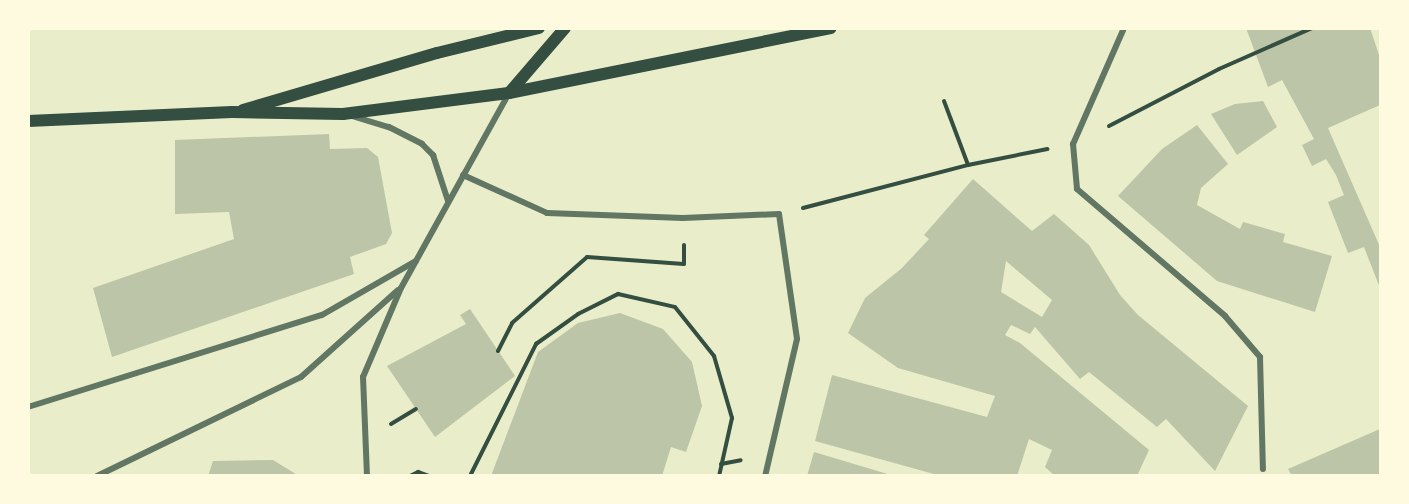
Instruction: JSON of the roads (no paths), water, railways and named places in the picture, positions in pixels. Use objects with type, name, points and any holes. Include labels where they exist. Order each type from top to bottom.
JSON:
[{"type":"main road","points":[[232,112],[539,28]]},
{"type":"main road","points":[[509,93],[565,28]]},
{"type":"main road","points":[[28,122],[232,112],[343,114],[509,93],[830,28]]},
{"type":"street","points":[[1124,28],[1073,144],[1077,189],[1225,316],[1260,357],[1263,469]]},
{"type":"street","points":[[367,476],[363,377],[401,288],[509,93]]},
{"type":"street","points":[[343,114],[389,127],[422,144],[433,155],[448,201]]},
{"type":"street","points":[[463,175],[547,213],[683,218],[779,214],[797,339],[765,476]]},
{"type":"street","points":[[28,407],[322,315],[416,260]]},
{"type":"street","points":[[97,476],[301,377],[401,288]]}]
